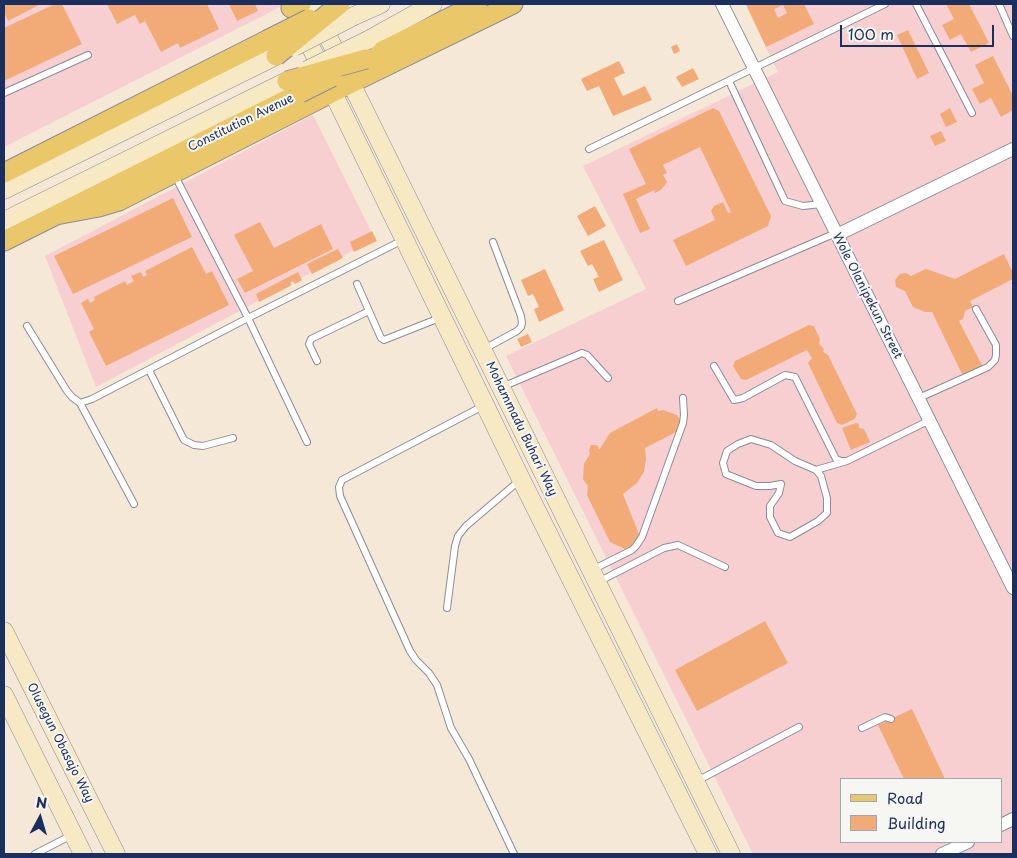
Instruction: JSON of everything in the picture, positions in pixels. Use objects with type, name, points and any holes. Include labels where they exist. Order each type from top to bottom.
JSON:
[{"type":"main road","name":"Mohammadu Buhari Way","points":[[312,4],[731,854]]},
{"type":"main road","points":[[4,190],[345,8],[381,4]]},
{"type":"main road","name":"Constitution Avenue","points":[[4,241],[293,87],[368,40],[433,4]]},
{"type":"main road","points":[[293,87],[366,59],[477,4]]},
{"type":"main road","points":[[56,214],[99,207],[119,201],[333,92],[513,4]]},
{"type":"main road","name":"Mohammadu Buhari Way","points":[[294,5],[333,92],[521,479],[708,854]]},
{"type":"main road","points":[[4,172],[272,48]]},
{"type":"main road","name":"Constitution Avenue","points":[[4,221],[293,87]]},
{"type":"main road","points":[[489,412],[512,411]]},
{"type":"main road","name":"Olusegun Obasajo Way","points":[[4,631],[116,854]]},
{"type":"main road","points":[[4,695],[83,854]]},
{"type":"main road","points":[[665,770],[685,762]]},
{"type":"street","name":"Wole Olanipekun Street","points":[[722,4],[1013,586]]},
{"type":"street","points":[[836,234],[1013,149]]},
{"type":"street","points":[[1002,825],[1013,819]]},
{"type":"street","points":[[942,854],[966,843]]},
{"type":"lane","points":[[589,149],[885,4]]},
{"type":"lane","points":[[916,4],[972,113]]},
{"type":"lane","points":[[999,4],[1013,36]]},
{"type":"lane","points":[[4,93],[88,55]]},
{"type":"lane","points":[[729,81],[785,202],[803,206],[822,204]]},
{"type":"lane","points":[[174,173],[248,318],[307,442]]},
{"type":"lane","points":[[678,301],[836,234]]},
{"type":"lane","points":[[80,403],[92,400],[248,318],[405,239]]},
{"type":"lane","points":[[483,350],[517,331],[522,323],[518,307],[493,242]]},
{"type":"lane","points":[[357,284],[381,338],[384,340],[443,316]]},
{"type":"lane","points":[[919,398],[988,367],[994,360],[996,346],[976,308]]},
{"type":"lane","points":[[317,361],[309,344],[310,339],[369,311]]},
{"type":"lane","points":[[27,326],[67,391],[80,403],[134,504]]},
{"type":"lane","points":[[501,388],[582,353],[608,378]]},
{"type":"lane","points":[[714,366],[734,400],[743,398],[786,375],[795,377],[836,459],[847,461]]},
{"type":"lane","points":[[149,370],[184,440],[194,445],[203,446],[233,438]]},
{"type":"lane","points":[[594,576],[632,550],[642,538],[683,423],[683,398]]},
{"type":"lane","points":[[489,412],[342,480],[339,487],[340,496],[410,651],[437,685],[451,728],[469,760],[514,854]]},
{"type":"lane","points":[[816,470],[821,476],[827,498],[827,512],[818,521],[790,537],[778,533],[770,517],[770,506],[779,493],[782,484],[756,486],[726,474],[723,463],[727,451],[751,439],[771,445],[816,470],[847,461],[930,420]]},
{"type":"lane","points":[[447,608],[458,536],[466,526],[521,479]]},
{"type":"lane","points":[[594,576],[664,548],[678,545],[725,566]]},
{"type":"lane","points":[[862,728],[885,717],[891,719]]},
{"type":"lane","points":[[695,782],[799,727]]},
{"type":"lane","points":[[35,854],[73,835]]},
{"type":"shaded area","points":[[4,4],[286,4],[4,147]]},
{"type":"shaded area","points":[[745,4],[1013,4],[1013,854],[753,854],[506,356],[646,289],[583,166],[778,72]]},
{"type":"shaded area","points":[[313,115],[375,239],[96,387],[45,256]]},
{"type":"building","points":[[9,4],[41,4],[8,21],[4,12],[4,6]]},
{"type":"building","points":[[55,4],[62,4],[82,44],[4,81],[4,28]]},
{"type":"building","points":[[107,4],[207,4],[219,29],[180,48],[178,43],[161,52],[145,21],[140,24],[135,15],[117,24]]},
{"type":"building","points":[[229,4],[255,4],[258,11],[237,21]]},
{"type":"building","points":[[746,4],[804,4],[814,24],[766,47]],"holes":[[[783,5],[787,13],[778,18],[774,9]]]},
{"type":"building","points":[[946,4],[969,4],[989,43],[971,52],[961,34],[950,40],[942,25],[954,19]]},
{"type":"building","points":[[908,30],[929,73],[917,79],[897,35]]},
{"type":"building","points":[[677,44],[680,51],[674,54],[671,47]]},
{"type":"building","points":[[993,56],[1013,96],[1013,110],[1001,117],[991,98],[980,104],[972,89],[984,83],[975,65]]},
{"type":"building","points":[[619,61],[625,73],[614,78],[623,96],[645,86],[652,100],[613,116],[599,86],[587,91],[581,79]]},
{"type":"building","points":[[693,68],[699,79],[682,87],[676,77]]},
{"type":"building","points":[[713,108],[719,111],[771,216],[768,226],[686,266],[673,240],[715,220],[711,211],[714,206],[723,202],[728,213],[731,212],[700,147],[663,165],[667,173],[663,175],[667,182],[661,190],[655,193],[654,190],[636,199],[650,229],[640,233],[623,194],[646,184],[629,149]]},
{"type":"building","points":[[950,108],[957,122],[946,127],[940,114]]},
{"type":"building","points":[[941,131],[946,141],[935,146],[930,136]]},
{"type":"building","points":[[173,198],[192,237],[73,294],[54,256]]},
{"type":"building","points":[[595,206],[606,226],[588,236],[577,216]]},
{"type":"building","points":[[260,222],[274,248],[321,224],[333,249],[245,293],[237,279],[253,271],[234,235]]},
{"type":"building","points":[[372,231],[377,241],[354,252],[350,242]]},
{"type":"building","points":[[604,240],[623,280],[599,292],[593,279],[599,277],[592,264],[588,266],[580,251]]},
{"type":"building","points":[[192,247],[206,274],[212,271],[229,305],[106,366],[89,332],[94,329],[81,303],[88,299],[90,303],[95,300],[94,297],[125,281],[127,285],[134,281],[131,276],[141,272],[143,277],[147,275],[145,271]]},
{"type":"building","points":[[338,249],[343,258],[312,274],[307,264]]},
{"type":"building","points":[[1004,254],[1013,273],[1013,279],[970,301],[973,307],[965,311],[963,319],[959,321],[983,367],[963,376],[932,312],[925,312],[913,307],[905,291],[896,287],[895,280],[900,274],[906,273],[911,276],[926,269],[955,279]]},
{"type":"building","points":[[545,269],[564,310],[539,322],[534,309],[539,307],[533,294],[528,296],[521,280]]},
{"type":"building","points":[[298,272],[302,280],[295,284],[293,281],[290,282],[292,285],[259,302],[256,294]]},
{"type":"building","points":[[809,325],[814,326],[820,339],[819,344],[824,349],[823,352],[828,355],[857,414],[855,419],[842,425],[837,423],[808,363],[812,358],[807,350],[746,380],[741,379],[733,366],[735,361]]},
{"type":"building","points":[[528,334],[532,342],[521,347],[517,339]]},
{"type":"building","points":[[657,408],[658,411],[663,410],[677,415],[680,420],[678,431],[645,448],[644,472],[637,483],[623,494],[640,537],[633,547],[627,550],[610,542],[587,495],[588,486],[583,479],[584,464],[590,454],[591,445],[597,445],[599,450],[610,433]]},
{"type":"building","points":[[856,423],[859,424],[859,428],[864,429],[870,442],[851,450],[842,428]]},
{"type":"building","points":[[765,621],[788,663],[697,711],[675,670]]},
{"type":"building","points":[[912,709],[945,778],[904,778],[878,725]]}]
